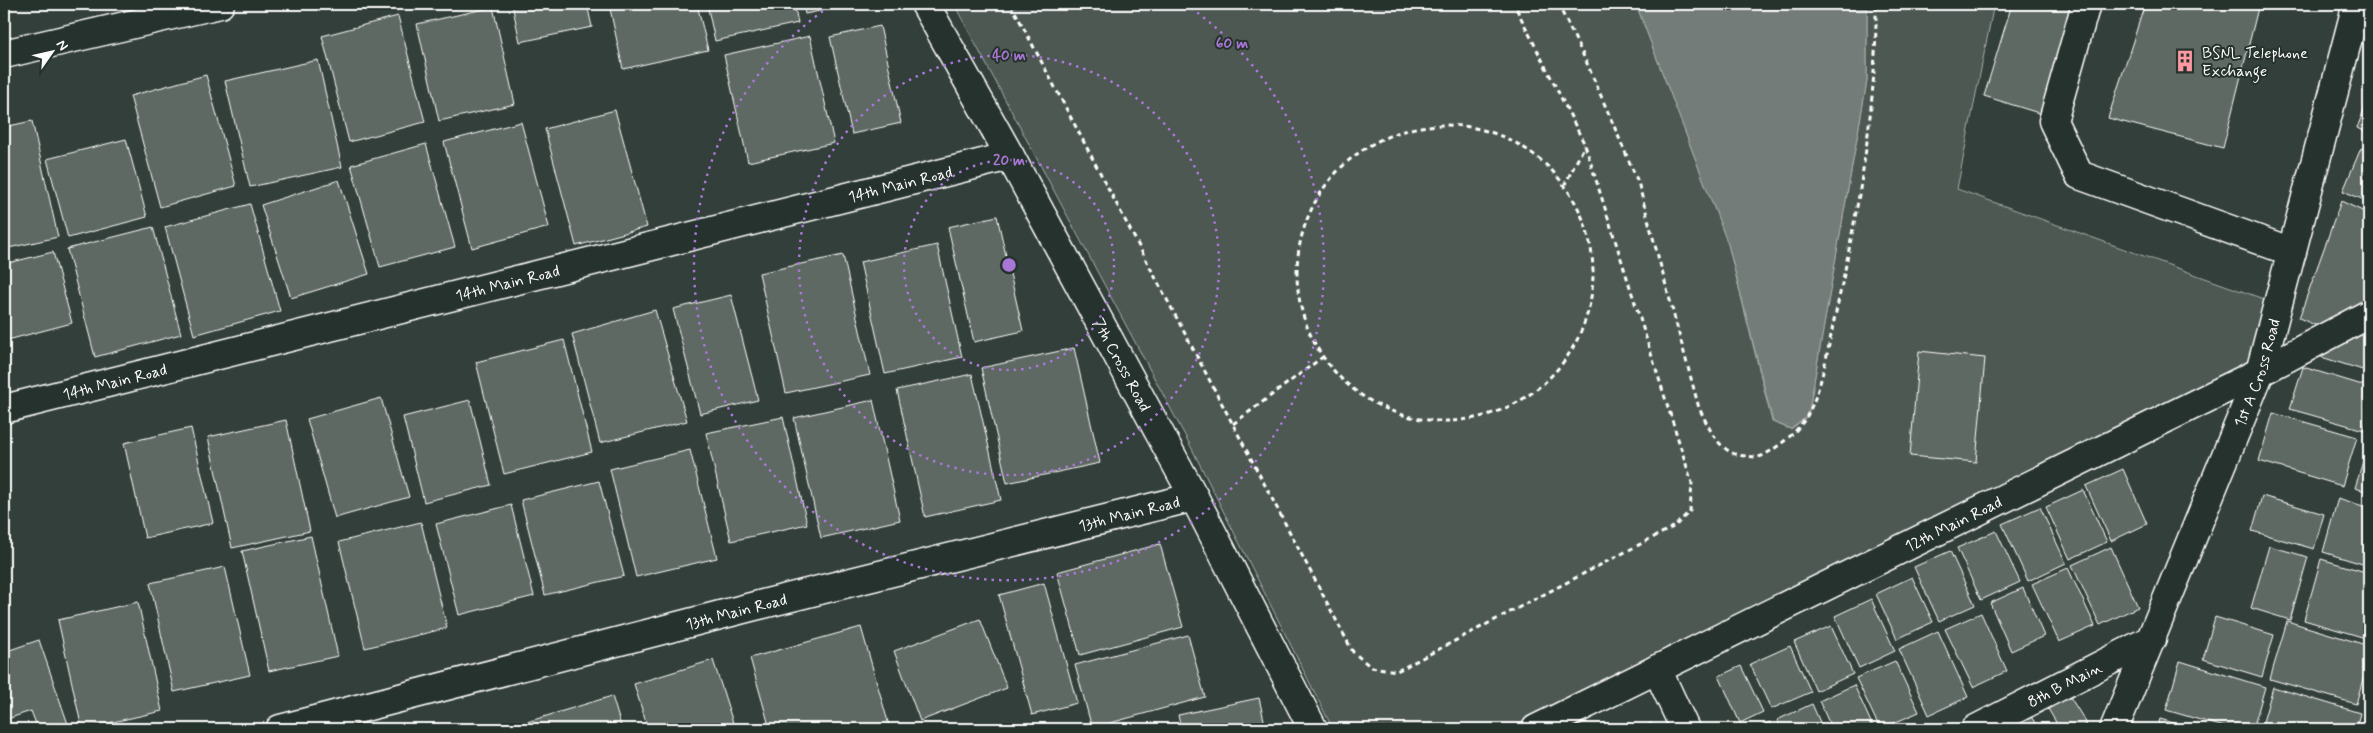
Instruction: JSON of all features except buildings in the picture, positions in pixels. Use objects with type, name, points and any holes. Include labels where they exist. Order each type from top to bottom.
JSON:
[{"type":"street","points":[[4,54],[220,4]]},
{"type":"street","name":"7th Cross Road","points":[[925,4],[1010,156],[1194,496],[1313,729]]},
{"type":"street","points":[[2086,4],[2053,121],[2079,175],[2292,252]]},
{"type":"street","name":"1st A Cross Road","points":[[2114,729],[2260,372],[2357,4]]},
{"type":"street","name":"14th Main Road","points":[[4,409],[1010,156]]},
{"type":"street","name":"12th Main Road","points":[[1536,729],[2260,372],[2369,314]]},
{"type":"street","name":"13th Main Road","points":[[280,729],[751,607],[1194,496]]},
{"type":"street","name":"8th B Main","points":[[1976,729],[2152,639]]},
{"type":"street","points":[[1658,669],[1685,729]]},
{"type":"path","points":[[1011,4],[1353,652],[1371,667],[1397,671],[1675,526],[1690,511],[1692,483],[1585,145],[1514,4]]},
{"type":"path","points":[[1558,4],[1586,61],[1638,182],[1699,408],[1716,441],[1735,456],[1759,457],[1782,445],[1808,415],[1821,379],[1846,265],[1869,123],[1876,58],[1876,4]]},
{"type":"path","points":[[1459,124],[1508,137],[1547,164],[1564,186],[1576,201],[1593,246],[1594,293],[1581,338],[1554,377],[1516,406],[1472,420],[1425,421],[1380,407],[1338,377],[1309,334],[1293,280],[1301,232],[1323,186],[1360,150],[1407,128],[1459,124]]},
{"type":"path","points":[[1564,186],[1585,145]]},
{"type":"path","points":[[1233,424],[1324,356]]},
{"type":"shaded area","points":[[954,4],[1636,4],[1728,244],[1772,422],[1790,429],[1808,416],[1867,81],[1867,4],[1994,4],[1957,189],[2272,302],[2251,377],[1542,729],[1333,729],[1189,443]]},
{"type":"shaded area","points":[[1636,4],[1867,4],[1867,81],[1808,416],[1791,429],[1773,422],[1728,244]]},
{"type":"place","name":"BSNL Telephone Exchange","points":[[2185,61]]}]
